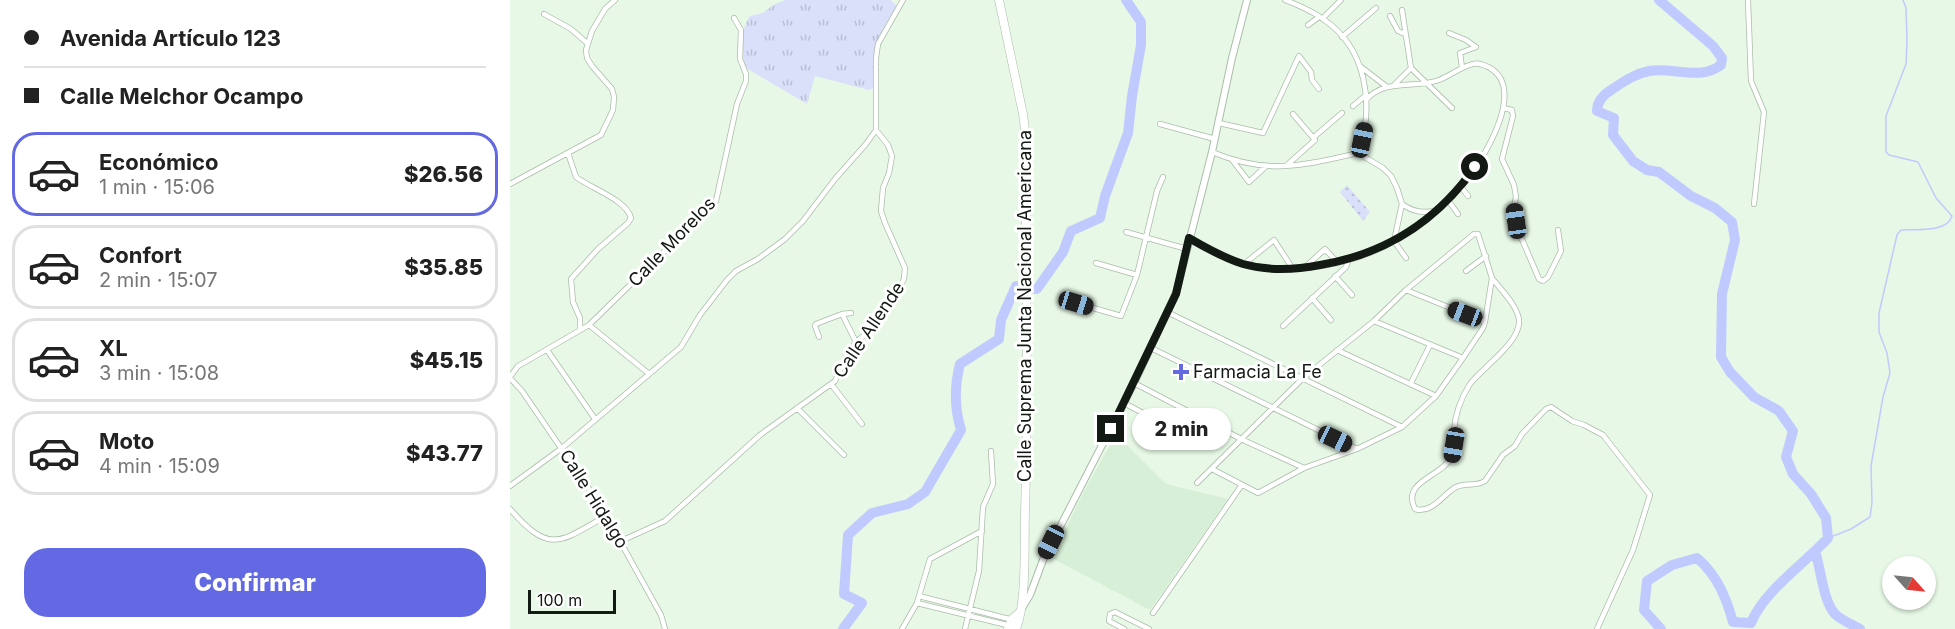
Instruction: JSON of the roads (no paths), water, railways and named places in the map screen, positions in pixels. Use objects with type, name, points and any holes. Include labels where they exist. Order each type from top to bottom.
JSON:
[{"type":"main road","name":"Calle Suprema Junta Nacional Americana","points":[[999,0],[1026,138],[1026,475],[1024,563],[1015,622]]},
{"type":"street","points":[[510,184],[601,135],[613,110],[614,97],[612,89],[587,57],[587,43],[605,9],[615,0]]},
{"type":"street","points":[[510,486],[562,448],[681,347],[700,315],[736,271],[758,260],[785,239],[803,221],[876,130],[878,44],[903,0]]},
{"type":"street","points":[[919,596],[1015,622],[1030,596],[1043,560],[1134,383],[1176,294],[1247,0]]},
{"type":"street","points":[[1286,0],[1321,17],[1342,37],[1361,67],[1387,87]]},
{"type":"street","points":[[1308,25],[1341,0]]},
{"type":"street","points":[[1748,0],[1750,81],[1764,112],[1754,204]]},
{"type":"street","points":[[1342,37],[1376,9]]},
{"type":"street","points":[[1402,10],[1411,68],[1452,108]]},
{"type":"street","points":[[544,14],[571,29],[587,43]]},
{"type":"street","points":[[1390,16],[1398,31],[1405,34]]},
{"type":"street","name":"Calle Morelos","points":[[510,377],[518,366],[589,326],[716,201],[737,104],[746,81],[740,58],[741,30],[734,18]]},
{"type":"street","points":[[1449,33],[1476,47],[1460,53],[1462,68]]},
{"type":"street","points":[[1219,123],[1263,133],[1299,56],[1311,72],[1312,81],[1319,89]]},
{"type":"street","points":[[1189,238],[1204,248],[1244,264],[1263,268],[1293,269],[1364,255],[1394,241],[1436,211],[1461,187],[1496,134],[1503,108],[1503,88],[1495,73],[1481,64],[1474,63],[1428,84],[1393,86],[1377,90],[1353,106]]},
{"type":"street","points":[[1358,153],[1367,119],[1361,67]]},
{"type":"street","points":[[1393,86],[1411,68]]},
{"type":"street","points":[[1503,108],[1512,110],[1513,116],[1502,159],[1514,185],[1516,197],[1514,207],[1518,230],[1539,279],[1543,281],[1548,277],[1561,251],[1558,230]]},
{"type":"street","points":[[1314,137],[1342,113]]},
{"type":"street","points":[[1284,167],[1315,140],[1293,114]]},
{"type":"street","points":[[1160,124],[1215,139]]},
{"type":"street","name":"Calle Allende","points":[[621,541],[665,521],[760,435],[831,384],[839,375],[842,365],[856,342],[868,332],[882,309],[894,300],[904,279],[905,268],[881,211],[883,188],[892,156],[888,145],[876,130]]},
{"type":"street","points":[[1212,152],[1232,160],[1265,167],[1284,167],[1358,153],[1383,168],[1390,176],[1402,204],[1423,213],[1436,211]]},
{"type":"street","points":[[568,153],[576,177],[627,208],[631,218],[588,259],[572,279],[573,302],[580,318],[580,330]]},
{"type":"street","points":[[1232,160],[1250,182],[1265,167]]},
{"type":"street","points":[[1076,303],[1121,316],[1137,275],[1157,191],[1163,177]]},
{"type":"street","points":[[1461,187],[1468,196]]},
{"type":"street","points":[[1448,200],[1458,214]]},
{"type":"street","points":[[1402,204],[1394,241],[1406,258]]},
{"type":"street","points":[[1126,232],[1186,249]]},
{"type":"street","points":[[1197,483],[1243,440],[1303,378],[1374,321],[1406,290],[1474,234],[1478,234],[1492,278],[1516,310],[1519,320],[1518,329],[1512,341],[1482,369],[1469,385],[1460,403],[1455,423],[1452,457],[1447,464],[1422,481],[1413,491],[1412,499],[1415,508],[1426,508],[1436,505],[1457,487],[1485,482],[1503,455],[1515,446],[1522,434],[1546,409],[1551,407],[1572,421],[1584,424],[1603,435],[1650,495],[1633,550],[1597,629]]},
{"type":"street","points":[[1244,264],[1274,240],[1293,269]]},
{"type":"street","points":[[1304,268],[1325,249],[1337,262]]},
{"type":"street","points":[[1466,271],[1486,256]]},
{"type":"street","points":[[1283,326],[1346,267],[1349,259]]},
{"type":"street","points":[[1096,263],[1137,275]]},
{"type":"street","points":[[1335,276],[1352,295]]},
{"type":"street","points":[[1212,469],[1258,493],[1304,468],[1357,449],[1402,427],[1436,396],[1484,328],[1492,278]]},
{"type":"street","points":[[1406,290],[1485,322]]},
{"type":"street","points":[[1312,298],[1331,320]]},
{"type":"street","points":[[1167,312],[1402,427]]},
{"type":"street","points":[[842,314],[856,342]]},
{"type":"street","points":[[819,337],[815,326],[842,314],[852,314]]},
{"type":"street","points":[[1374,321],[1463,358]]},
{"type":"street","points":[[589,326],[648,373]]},
{"type":"street","points":[[1411,383],[1430,345]]},
{"type":"street","points":[[1151,348],[1357,449]]},
{"type":"street","points":[[547,350],[595,419]]},
{"type":"street","points":[[1337,350],[1436,396]]},
{"type":"street","name":"Calle Hidalgo","points":[[510,377],[516,382],[562,448],[606,516],[661,615],[665,629]]},
{"type":"street","points":[[1134,383],[1243,440],[1304,468]]},
{"type":"street","points":[[831,384],[861,424]]},
{"type":"street","points":[[1124,403],[1173,429]]},
{"type":"street","points":[[797,408],[844,455]]},
{"type":"street","points":[[965,629],[979,571],[983,507],[993,484],[990,451]]},
{"type":"street","points":[[1152,613],[1241,486]]},
{"type":"street","points":[[510,509],[523,524],[536,533],[549,540],[557,541],[565,539],[606,516]]},
{"type":"street","points":[[902,629],[917,603],[930,559],[982,531]]},
{"type":"street","points":[[917,603],[970,611]]},
{"type":"street","points":[[1124,629],[1109,621],[1110,614],[1115,612],[1149,629]]},
{"type":"waterway","points":[[843,629],[862,603],[844,594],[848,535],[872,513],[908,504],[925,492],[961,430],[956,397],[960,364],[999,339],[1001,320],[1016,286],[1037,289],[1063,252],[1071,231],[1100,218],[1105,196],[1128,133],[1141,45],[1141,22],[1126,0]]},
{"type":"waterway","points":[[1659,0],[1713,46],[1722,58],[1721,65],[1713,70],[1695,73],[1658,70],[1638,74],[1605,94],[1599,101],[1597,111],[1614,118],[1613,135],[1633,161],[1647,170],[1659,172],[1691,196],[1715,208],[1732,222],[1735,240],[1722,294],[1721,357],[1730,372],[1754,397],[1779,411],[1793,431],[1786,457],[1793,474],[1811,494],[1826,518],[1828,538],[1765,600],[1751,623],[1733,622],[1720,587],[1697,558],[1672,565],[1647,581],[1644,610],[1661,629]]},
{"type":"waterway","points":[[1828,538],[1851,529],[1870,517],[1871,466],[1883,397],[1890,373],[1887,353],[1879,332],[1879,313],[1897,235],[1901,230],[1938,228],[1949,221],[1952,216],[1936,198],[1918,162],[1889,155],[1886,152],[1886,116],[1906,64],[1906,8],[1903,0]]},
{"type":"waterway","points":[[1815,551],[1831,608],[1840,618],[1860,629]]},
{"type":"place","name":"Farmacia La Fe","points":[[1181,372]]}]
